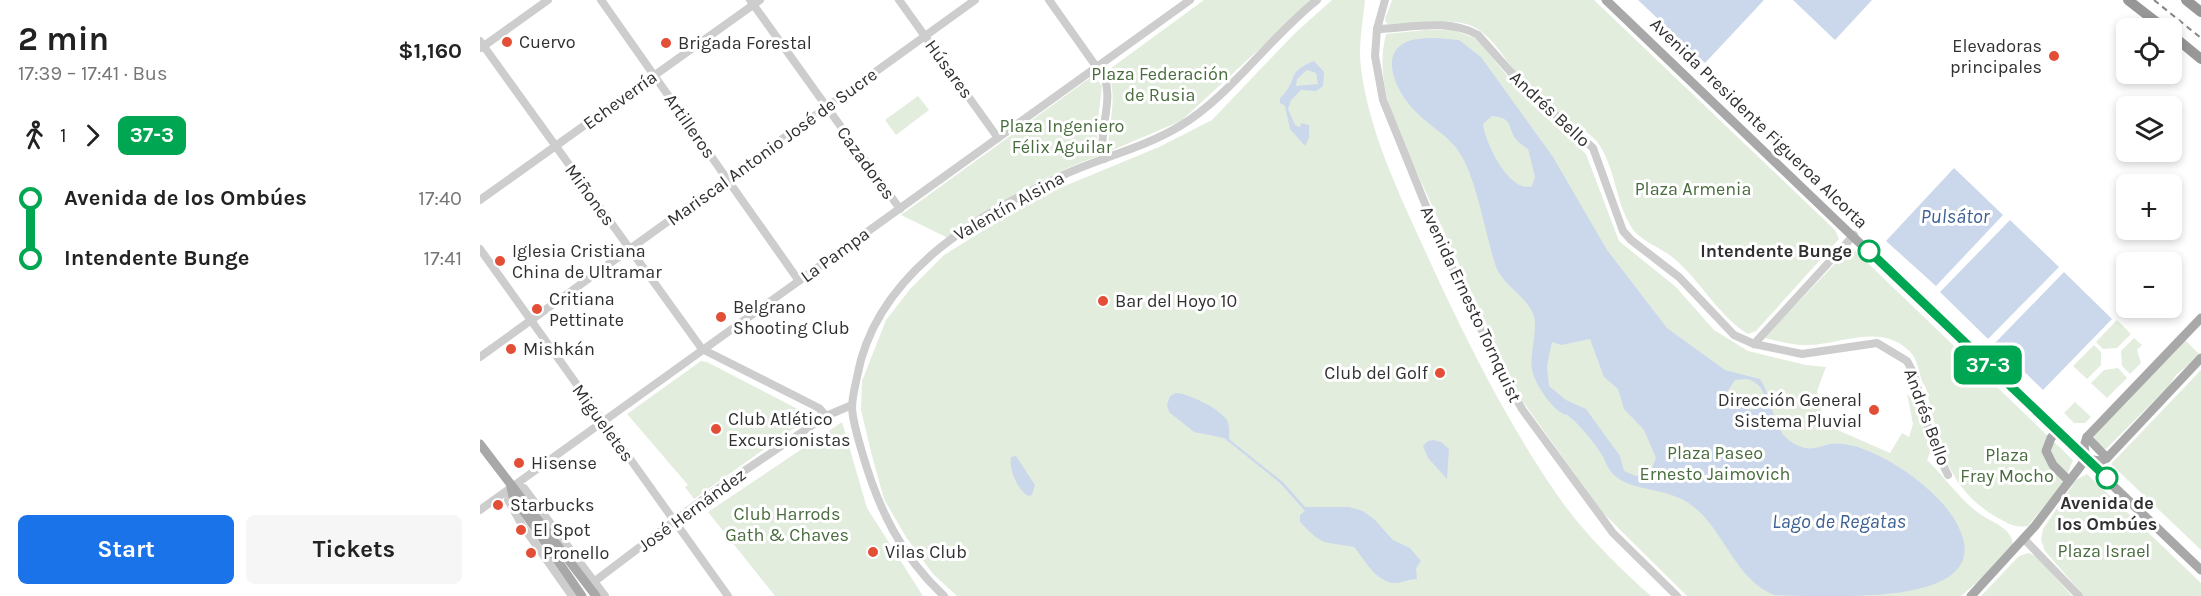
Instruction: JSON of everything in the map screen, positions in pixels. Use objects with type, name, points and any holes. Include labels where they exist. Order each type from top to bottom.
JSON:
[{"type":"highway","points":[[2128,0],[2151,18]]},
{"type":"highway","points":[[2186,0],[2201,12]]},
{"type":"highway","points":[[2182,43],[2201,59]]},
{"type":"main road","name":"Avenida Presidente Figueroa Alcorta","points":[[1606,0],[2201,570]]},
{"type":"main road","points":[[1971,596],[2024,539],[2086,459],[2084,446],[2087,437],[2201,318]]},
{"type":"main road","points":[[2086,459],[2101,461],[2107,458],[2201,358]]},
{"type":"main road","points":[[2057,431],[2051,438],[2046,451],[2053,465],[2069,481]]},
{"type":"main road","points":[[2087,437],[2107,458]]},
{"type":"main road","points":[[480,444],[511,486],[519,492],[596,596]]},
{"type":"main road","points":[[511,486],[513,496],[582,596]]},
{"type":"street","points":[[481,46],[548,0]]},
{"type":"street","name":"Artilleros","points":[[601,0],[799,281]]},
{"type":"street","name":"Húsares","points":[[899,0],[998,138]]},
{"type":"street","name":"Mariscal Antonio José de Sucre","points":[[480,357],[975,0]]},
{"type":"street","points":[[1049,0],[1097,67],[1107,85],[1101,138],[1104,159]]},
{"type":"street","name":"La Pampa","points":[[480,510],[1190,0]]},
{"type":"street","name":"Valentín Alsina","points":[[944,596],[909,557],[887,522],[865,464],[852,405],[861,356],[869,334],[888,303],[914,272],[950,239],[974,222],[1058,177],[1158,138],[1182,125],[1204,108],[1317,0]]},
{"type":"street","name":"Avenida Ernesto Tornquist","points":[[1385,0],[1377,29],[1376,69],[1390,122],[1445,253],[1504,377],[1522,409],[1613,533],[1677,596]]},
{"type":"street","name":"Echeverría","points":[[480,200],[754,2]]},
{"type":"street","name":"Cazadores","points":[[754,2],[826,108],[900,209]]},
{"type":"street","name":"Andrés Bello","points":[[1377,29],[1448,25],[1478,35],[1523,86],[1593,148],[1623,231],[1631,240],[1679,277],[1734,334],[1754,344],[1802,354],[1877,343],[1907,361],[1914,374],[1932,441],[1948,475]]},
{"type":"street","name":"Miñones","points":[[481,46],[702,349],[819,408],[826,416]]},
{"type":"street","points":[[1754,344],[1854,236]]},
{"type":"street","name":"Migueletes","points":[[480,249],[728,596]]},
{"type":"street","name":"José Hernández","points":[[595,581],[674,522],[826,416],[852,405]]},
{"type":"street","points":[[571,596],[522,525],[508,500],[511,486],[524,488],[605,596]]},
{"type":"street","points":[[2024,539],[2079,596]]},
{"type":"green space","name":"Plaza Federación de Rusia","points":[[1204,0],[1313,0],[1181,121],[1108,152],[1113,100],[1107,71]]},
{"type":"green space","points":[[1332,0],[1365,0],[1360,60],[1370,114],[1377,136],[1412,223],[1484,373],[1519,436],[1558,496],[1602,549],[1651,596],[957,596],[933,574],[906,537],[884,499],[872,456],[861,410],[862,381],[886,320],[911,288],[944,255],[1038,197],[1159,147],[1212,120],[1294,34]]},
{"type":"green space","name":"Plaza Armenia","points":[[1392,0],[1594,0],[1835,230],[1839,239],[1756,331],[1748,334],[1727,317],[1681,265],[1637,234],[1621,205],[1609,165],[1597,142],[1530,87],[1488,37],[1471,26],[1459,22],[1406,26],[1386,23],[1385,19]]},
{"type":"green space","name":"Plaza Paseo Ernesto Jaimovich","points":[[1454,30],[1477,39],[1527,100],[1586,154],[1619,241],[1676,287],[1714,330],[1748,351],[1806,365],[1826,367],[1817,391],[1824,424],[1890,453],[1902,433],[1909,437],[1913,424],[1907,394],[1915,402],[1931,450],[1927,460],[1966,502],[1980,514],[2006,530],[2012,539],[2013,545],[1989,572],[1961,596],[1687,596],[1602,512],[1521,399],[1395,125],[1388,102],[1383,69],[1386,34]]},
{"type":"green space","name":"Plaza Ingeniero Félix Aguilar","points":[[1094,75],[1102,86],[1097,128],[1098,156],[1058,172],[1020,192],[948,238],[901,215]]},
{"type":"green space","points":[[918,96],[929,110],[896,135],[885,120]]},
{"type":"green space","name":"Plaza Fray Mocho","points":[[1851,247],[2073,460],[2064,482],[2028,526],[2016,526],[1998,518],[1967,493],[1956,478],[1941,445],[1926,388],[1916,362],[1912,354],[1901,344],[1877,337],[1805,345],[1764,338]]},
{"type":"green space","points":[[2117,320],[2131,334],[2117,348],[2103,349],[2096,342]]},
{"type":"green space","points":[[2134,338],[2142,345],[2137,350],[2141,363],[2130,374],[2122,366],[2121,351]]},
{"type":"green space","points":[[2185,340],[2200,355],[2176,375],[2169,386],[2106,449],[2102,448],[2094,437],[2096,432]]},
{"type":"green space","points":[[2094,345],[2101,352],[2101,365],[2087,379],[2073,366]]},
{"type":"green space","name":"Club Atlético Excursionistas","points":[[701,361],[811,416],[694,499],[685,487],[688,485],[627,414]]},
{"type":"green space","points":[[2118,368],[2127,378],[2107,398],[2091,383],[2104,370]]},
{"type":"green space","points":[[2201,370],[2201,550],[2111,464]]},
{"type":"green space","points":[[2075,402],[2091,417],[2085,423],[2074,423],[2064,413]]},
{"type":"green space","name":"Club Harrods Gath & Chaves","points":[[842,422],[867,508],[923,596],[775,596],[708,512]]},
{"type":"green space","name":"Plaza Israel","points":[[2087,474],[2201,583],[2201,596],[2084,596],[2045,551],[2041,540],[2043,529],[2076,480]]},
{"type":"green space","points":[[2028,553],[2036,556],[2072,596],[1981,596],[2019,556]]},
{"type":"water","points":[[1638,0],[1764,0],[1705,63]]},
{"type":"water","points":[[1793,0],[1872,0],[1835,40]]},
{"type":"water","name":"Lago de Regatas","points":[[1433,38],[1459,40],[1481,57],[1553,157],[1607,250],[1667,328],[1725,370],[1760,379],[1768,394],[1779,428],[1790,441],[1798,446],[1812,448],[1836,443],[1859,447],[1891,462],[1922,484],[1948,509],[1956,522],[1965,546],[1961,565],[1947,578],[1926,587],[1901,592],[1851,596],[1774,595],[1761,588],[1740,567],[1714,529],[1694,507],[1673,496],[1630,484],[1613,474],[1587,434],[1569,416],[1560,412],[1539,387],[1531,364],[1535,319],[1525,301],[1498,272],[1476,192],[1461,155],[1446,137],[1415,111],[1397,86],[1392,66],[1397,48],[1406,42]],"holes":[[[1492,116],[1507,121],[1517,140],[1528,149],[1535,177],[1532,186],[1524,186],[1515,182],[1500,165],[1488,143],[1483,124]],[[1590,339],[1604,377],[1618,389],[1624,409],[1644,430],[1656,458],[1651,471],[1636,476],[1624,471],[1620,456],[1586,409],[1566,400],[1549,386],[1547,366],[1552,342],[1561,345]],[[1748,379],[1756,383],[1763,392],[1763,404],[1752,410],[1737,406],[1727,392],[1735,380]]]},
{"type":"water","points":[[1314,61],[1324,72],[1323,86],[1316,91],[1301,90],[1291,100],[1288,109],[1295,125],[1300,127],[1301,123],[1309,125],[1309,138],[1305,146],[1290,129],[1285,106],[1280,103],[1280,98],[1290,86],[1295,73]],"holes":[[[1307,70],[1316,73],[1318,84],[1296,86],[1297,79]]]},
{"type":"water","name":"Pulsátor","points":[[1954,168],[2003,215],[1936,286],[1886,241]]},
{"type":"water","points":[[2010,220],[2059,267],[1988,339],[1940,292]]},
{"type":"water","points":[[2064,272],[2112,319],[2043,390],[1995,343]]},
{"type":"water","points":[[1176,393],[1203,402],[1218,411],[1229,425],[1229,439],[1284,483],[1305,507],[1349,507],[1363,511],[1374,519],[1393,540],[1410,548],[1421,561],[1416,568],[1417,579],[1397,583],[1387,581],[1371,569],[1354,547],[1324,542],[1314,536],[1300,522],[1300,515],[1305,511],[1280,483],[1224,438],[1194,432],[1169,412],[1167,405],[1170,396]]},
{"type":"water","points":[[1428,441],[1441,442],[1449,449],[1447,479],[1428,458],[1423,446]]},
{"type":"water","points":[[1016,456],[1035,485],[1032,495],[1028,496],[1024,493],[1015,479],[1011,468],[1011,457]]},
{"type":"railway","points":[[2154,0],[2201,38]]},
{"type":"bus line","name":"37-3","points":[[1869,251],[2107,478]]},
{"type":"place","name":"Cuervo","points":[[507,42]]},
{"type":"place","name":"Brigada Forestal","points":[[666,43]]},
{"type":"place","name":"Elevadoras principales","points":[[2054,56]]},
{"type":"place","name":"Intendente Bunge","points":[[1869,251]]},
{"type":"place","name":"Iglesia Cristiana China de Ultramar","points":[[500,261]]},
{"type":"place","name":"Bar del Hoyo 10","points":[[1103,301]]},
{"type":"place","name":"Critiana Pettinate","points":[[537,309]]},
{"type":"place","name":"Belgrano Shooting Club","points":[[721,317]]},
{"type":"place","name":"Mishkán","points":[[511,349]]},
{"type":"place","name":"Club del Golf","points":[[1440,373]]},
{"type":"place","name":"Dirección General Sistema Pluvial","points":[[1874,410]]},
{"type":"place","name":"Club Atlético Excursionistas","points":[[716,429]]},
{"type":"place","name":"Hisense","points":[[519,463]]},
{"type":"place","name":"Avenida de los Ombúes","points":[[2107,478]]},
{"type":"place","name":"Starbucks","points":[[498,505]]},
{"type":"place","name":"El Spot","points":[[521,530]]},
{"type":"place","name":"Vilas Club","points":[[873,552]]},
{"type":"place","name":"Pronello","points":[[531,553]]}]
